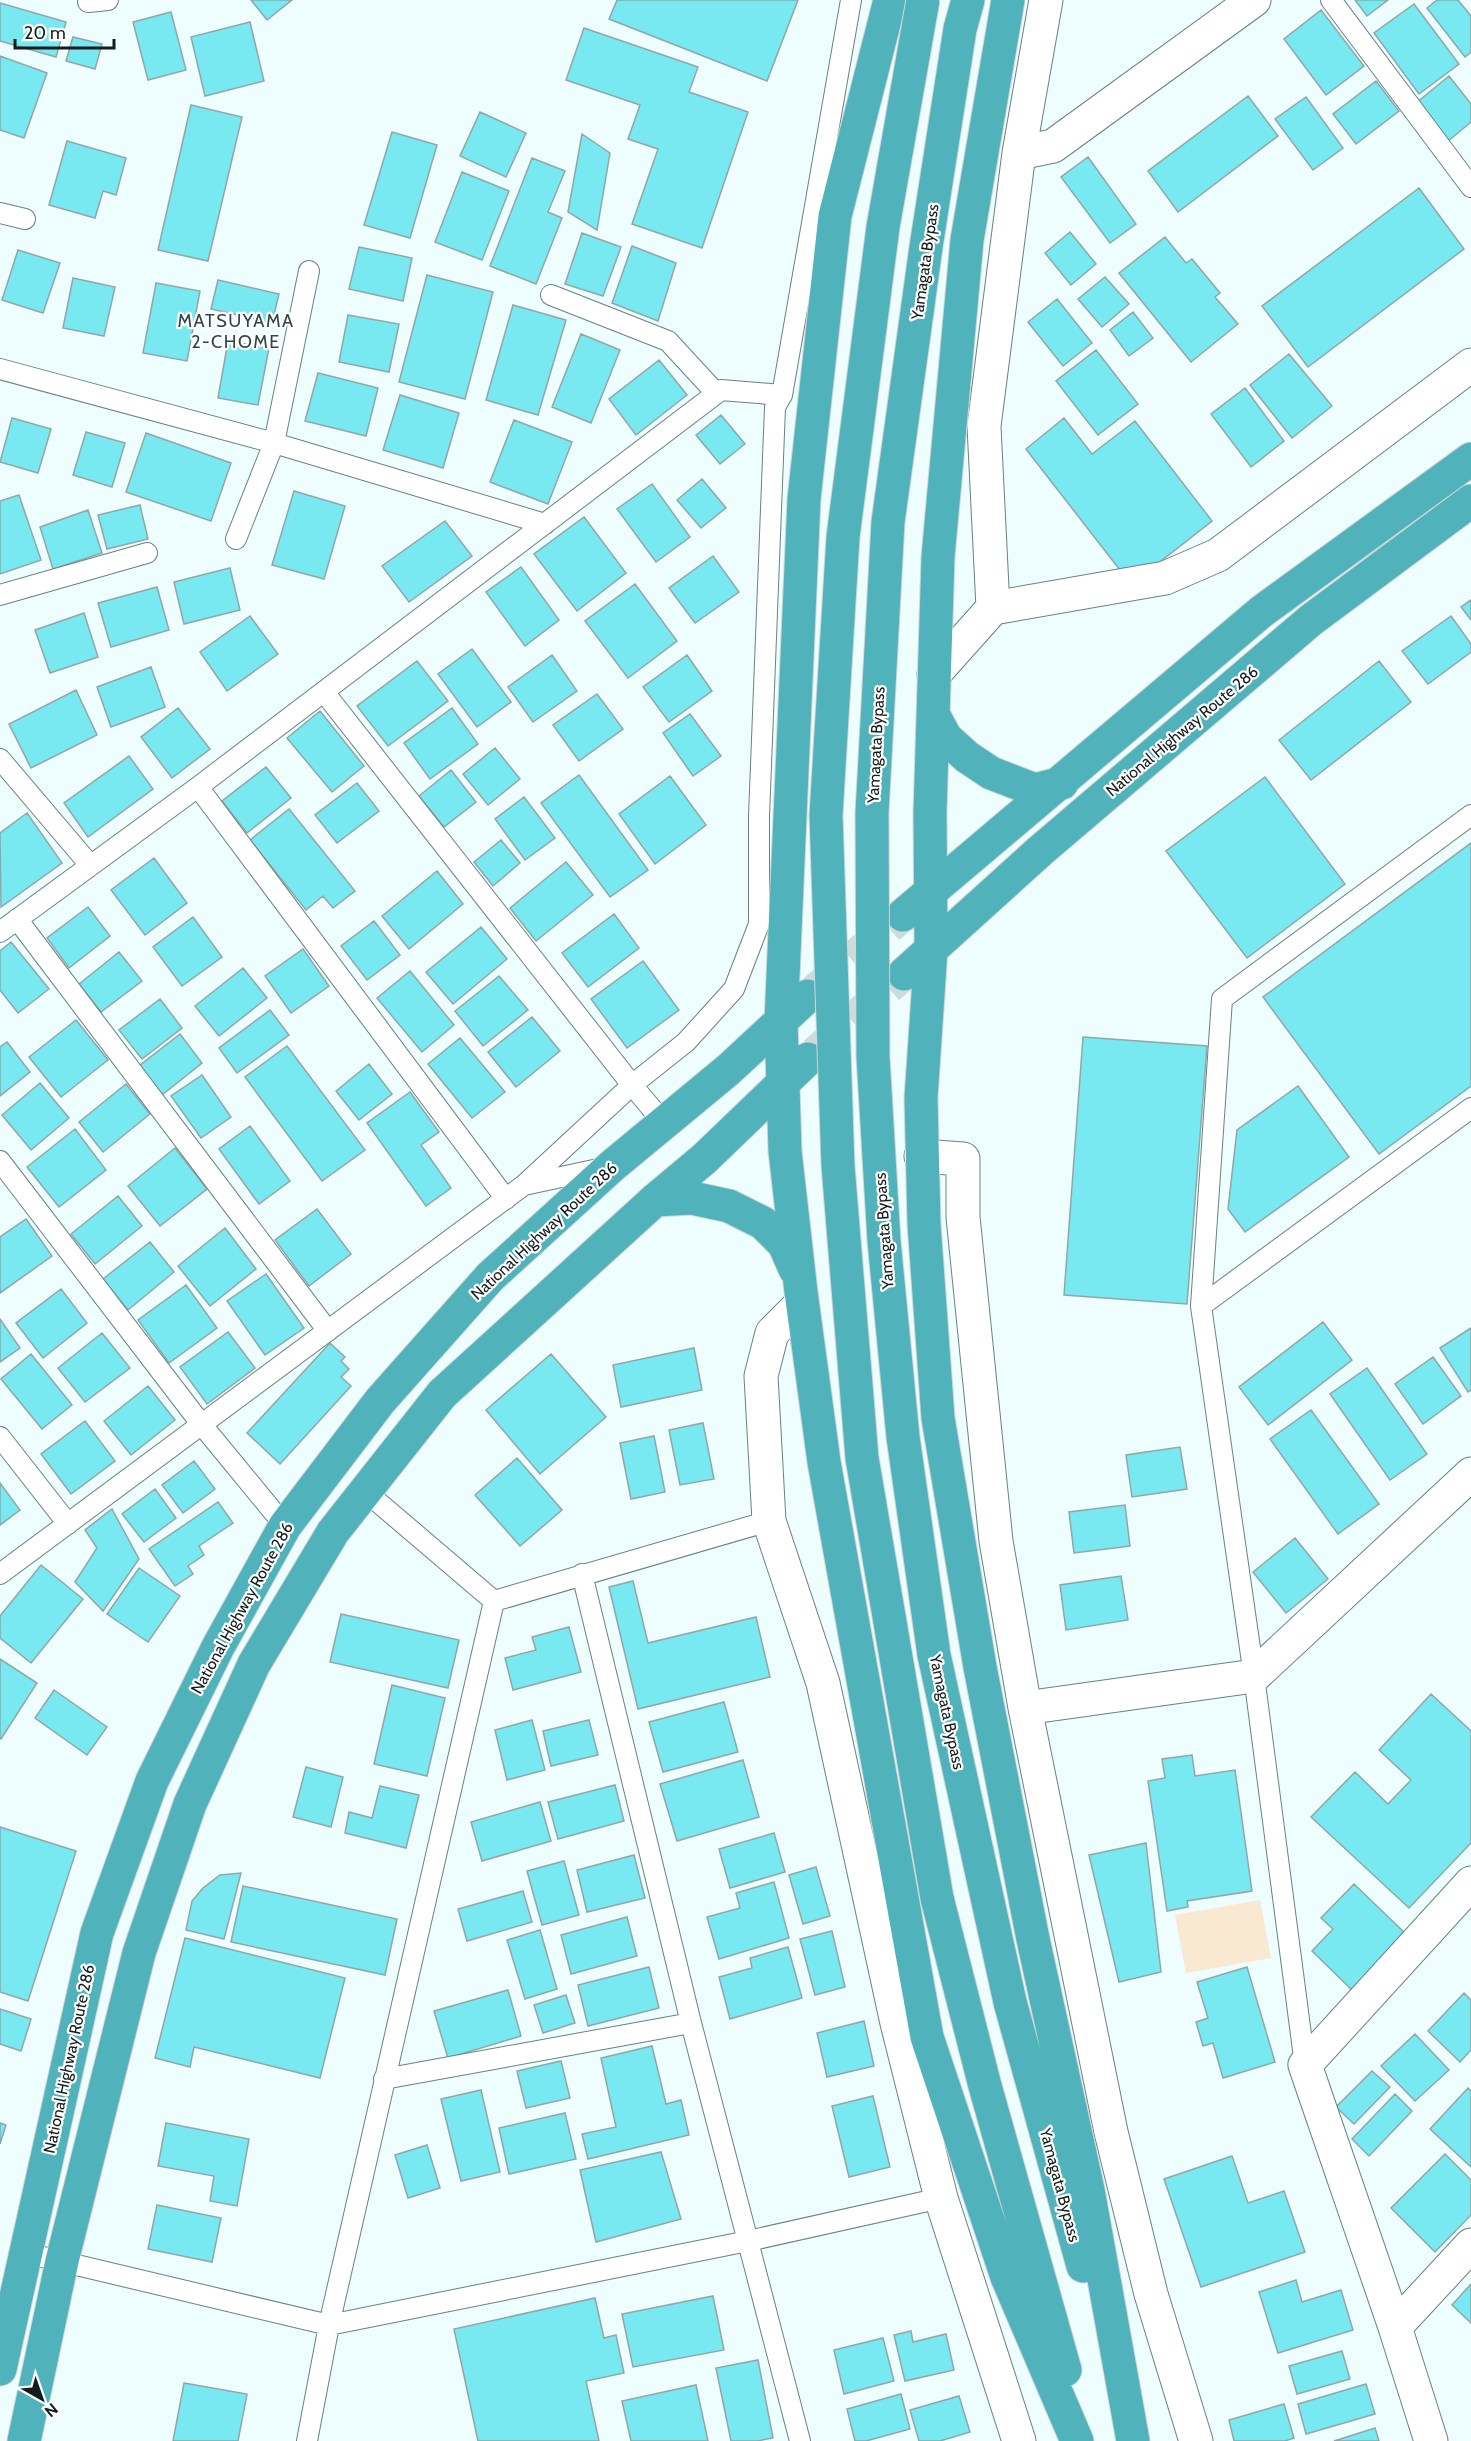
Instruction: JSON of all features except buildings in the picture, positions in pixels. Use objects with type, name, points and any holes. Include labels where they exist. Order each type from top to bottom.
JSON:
[{"type":"highway","points":[[890,0],[835,216],[806,487],[781,1021],[796,1069],[785,1151],[824,1462],[927,2037],[1007,2277],[1077,2441]]},
{"type":"highway","points":[[923,0],[883,227],[843,537],[826,815],[838,1166],[862,1458],[938,1898],[985,2086],[1085,2441]]},
{"type":"highway","points":[[1008,0],[967,240],[938,557],[930,813],[931,950],[921,1098],[921,1156],[938,1418],[982,1679],[1034,1940],[1088,2190],[1132,2441]]},
{"type":"highway","name":"Yamagata Bypass","points":[[964,15],[926,247],[888,522],[872,813],[873,1057],[884,1241],[902,1425],[934,1654],[1010,2002],[1132,2441]]},
{"type":"highway","points":[[903,915],[1062,783],[1261,612],[1471,459]]},
{"type":"highway","name":"National Highway Route 286","points":[[904,974],[1040,851],[1311,620],[1471,501]]},
{"type":"highway","points":[[933,714],[946,738],[967,757],[991,773],[1035,790],[1062,783]]},
{"type":"highway","name":"National Highway Route 286","points":[[0,2369],[97,1933],[152,1781],[218,1647],[285,1526],[380,1401],[490,1277],[612,1166],[728,1070],[808,996]]},
{"type":"highway","points":[[24,2441],[62,2261],[139,1953],[190,1804],[254,1664],[333,1532],[442,1394],[655,1200],[704,1160],[796,1069]]},
{"type":"highway","points":[[655,1200],[692,1198],[729,1206],[763,1223],[784,1245],[801,1291]]},
{"type":"street","points":[[993,608],[984,426],[1019,153],[1046,0]]},
{"type":"street","points":[[1019,153],[1053,146],[1254,0]]},
{"type":"street","points":[[934,674],[993,608],[1165,579],[1218,555],[1471,365]]},
{"type":"street","points":[[921,1156],[963,1159],[963,1217],[996,1541],[1025,1708],[1112,2132],[1151,2294],[1196,2441]]},
{"type":"street","points":[[801,1291],[772,1333],[761,1376],[769,1521],[823,1683],[897,2023],[941,2198],[1019,2441]]},
{"type":"street","points":[[1025,1708],[1254,1676],[1471,1474]]},
{"type":"street","points":[[1431,2441],[1395,2327],[1305,2065],[1471,1883]]},
{"type":"street","points":[[1395,2327],[1471,2246]]},
{"type":"lane","points":[[88,2],[108,0]]},
{"type":"lane","points":[[0,1574],[524,1185],[632,1085],[687,1042],[734,989],[759,924],[759,816],[775,407],[782,395],[851,0]]},
{"type":"lane","points":[[1331,0],[1471,187]]},
{"type":"lane","points":[[0,213],[25,219]]},
{"type":"lane","points":[[236,539],[274,443],[309,271]]},
{"type":"lane","points":[[551,295],[668,341],[716,393]]},
{"type":"lane","points":[[0,369],[274,443],[545,524]]},
{"type":"lane","points":[[0,932],[198,787],[716,393],[721,390],[782,395]]},
{"type":"lane","points":[[0,595],[147,553]]},
{"type":"lane","points":[[324,692],[663,1122]]},
{"type":"lane","points":[[0,759],[90,865]]},
{"type":"lane","points":[[198,787],[506,1199]]},
{"type":"lane","points":[[1305,2065],[1254,1676],[1201,1306],[1222,999],[1471,815]]},
{"type":"lane","points":[[17,919],[328,1331]]},
{"type":"lane","points":[[1201,1306],[1471,1108]]},
{"type":"lane","points":[[0,1161],[202,1425],[285,1526]]},
{"type":"lane","points":[[524,1185],[612,1166]]},
{"type":"lane","points":[[0,1437],[68,1524]]},
{"type":"lane","points":[[365,1491],[494,1601]]},
{"type":"lane","points":[[494,1601],[769,1521]]},
{"type":"lane","points":[[582,1574],[691,2023],[800,2441]]},
{"type":"lane","points":[[307,2441],[329,2325],[494,1601]]},
{"type":"lane","points":[[384,2079],[691,2023]]},
{"type":"lane","points":[[26,2253],[329,2325],[748,2241],[941,2198]]},
{"type":"shaded area","points":[[1260,1900],[1271,1958],[1186,1973],[1175,1915]]},
{"type":"tunnel","points":[[814,991],[903,915]]},
{"type":"tunnel","points":[[815,1053],[904,974]]},
{"type":"district","name":"MATSUYAMA 2-CHOME","points":[[236,331]]}]
